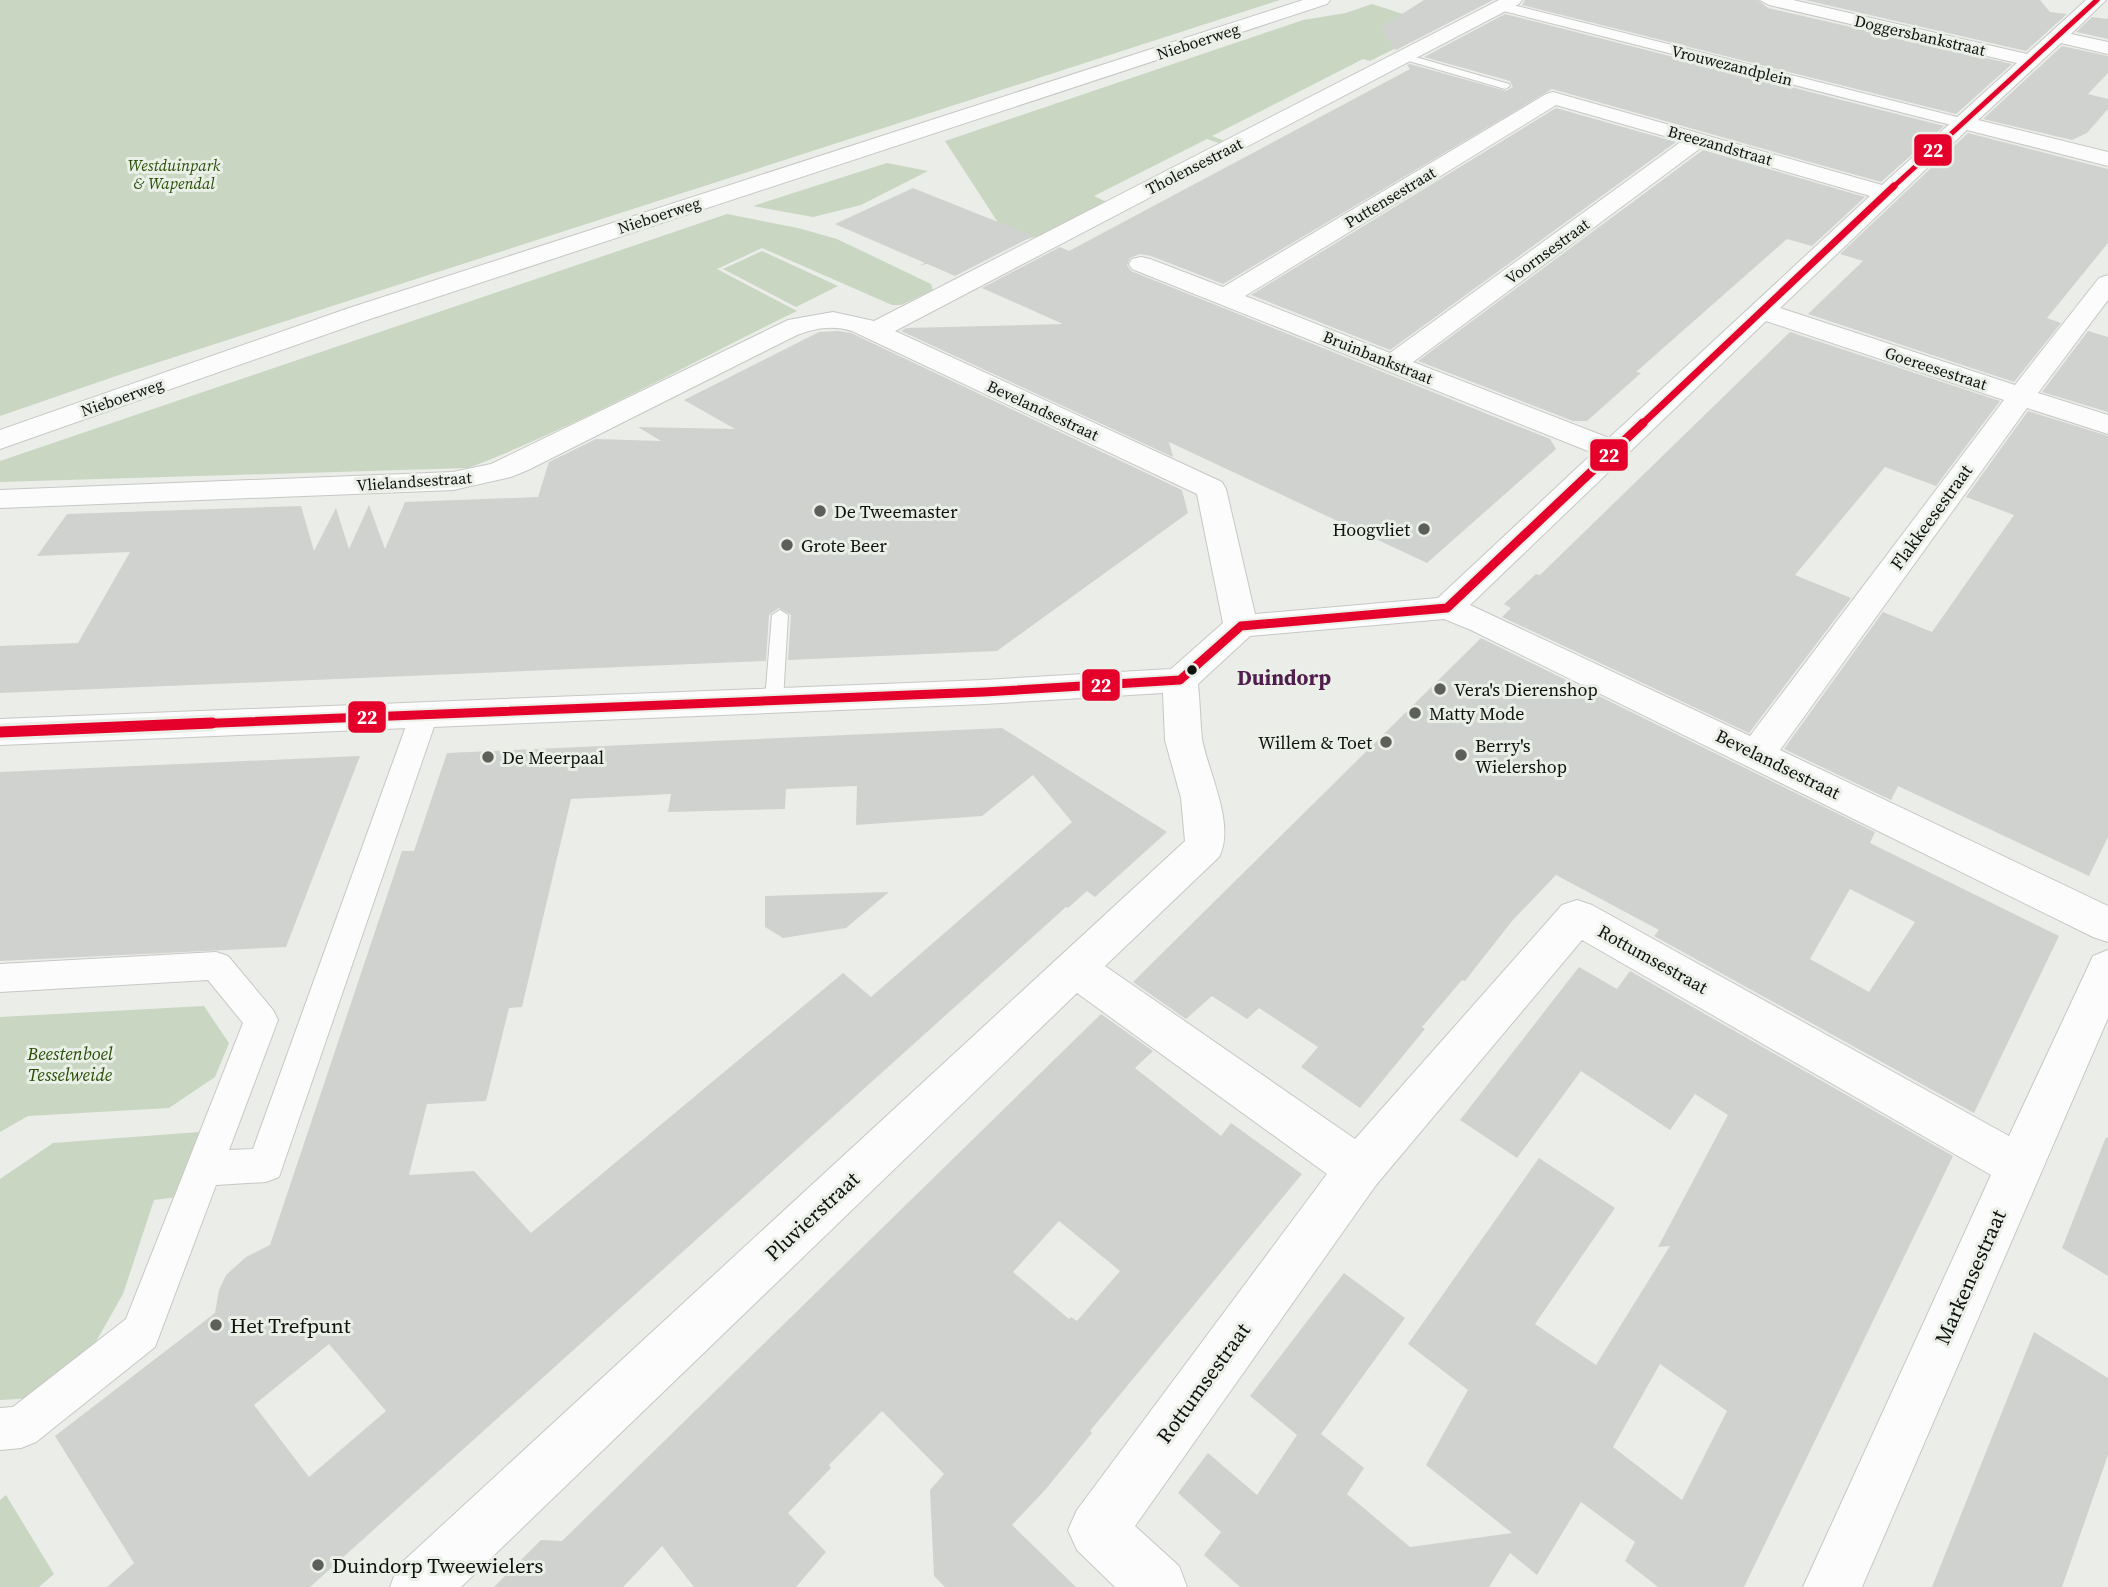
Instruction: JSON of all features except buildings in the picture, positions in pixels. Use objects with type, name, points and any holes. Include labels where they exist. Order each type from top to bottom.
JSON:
[{"type":"street","name":"Nieboerweg","points":[[0,440],[358,314],[1321,0]]},
{"type":"street","name":"Doggersbankstraat","points":[[1769,0],[1794,2],[2029,60]]},
{"type":"street","points":[[0,732],[984,691],[1180,680],[1241,626],[1447,608],[1886,192],[2097,0]]},
{"type":"street","name":"Tholensestraat","points":[[875,331],[1507,3]]},
{"type":"street","name":"Vrouwezandplein","points":[[1507,3],[1963,123]]},
{"type":"street","points":[[2055,36],[2108,48]]},
{"type":"street","name":"Breezandstraat","points":[[1553,98],[1886,192]]},
{"type":"street","name":"Puttensestraat","points":[[1227,296],[1553,98]]},
{"type":"street","points":[[1963,123],[2108,159]]},
{"type":"street","name":"Voornsestraat","points":[[1394,363],[1699,139]]},
{"type":"street","name":"Bruinbankstraat","points":[[1141,264],[1615,451]]},
{"type":"street","name":"Flakkeesestraat","points":[[1757,754],[2021,396],[2108,283]]},
{"type":"street","name":"Goereesestraat","points":[[1763,311],[2108,425]]},
{"type":"street","name":"Vlielandsestraat","points":[[0,499],[453,481],[479,477],[517,464],[806,322],[841,319],[875,331]]},
{"type":"street","name":"Bevelandsestraat","points":[[875,331],[1211,489],[1241,626]]},
{"type":"street","name":"Bevelandsestraat","points":[[1447,608],[1483,622],[2108,925]]},
{"type":"street","name":"Pluvierstraat","points":[[425,1585],[1205,846],[1200,798],[1184,740],[1180,680]]},
{"type":"street","points":[[203,1169],[266,1165],[424,715]]},
{"type":"street","name":"Rottumsestraat","points":[[1158,1587],[1097,1530],[1359,1169],[1577,916],[2019,1166]]},
{"type":"street","points":[[0,978],[216,966],[261,1020],[141,1333],[21,1427],[0,1429]]},
{"type":"street","points":[[1074,968],[1359,1169]]},
{"type":"street","name":"Markensestraat","points":[[1832,1587],[2108,968]]},
{"type":"lane","points":[[1405,57],[1505,86]]},
{"type":"lane","points":[[774,700],[780,615]]},
{"type":"green space","name":"Westduinpark & Wapendal","points":[[0,0],[1280,0],[122,374],[0,416]]},
{"type":"green space","points":[[1372,4],[1440,26],[1370,61],[1363,59],[1212,136],[1227,142],[1222,144],[1207,139],[1094,196],[1109,203],[1039,236],[918,266],[995,233],[997,221],[945,141],[1303,20],[1346,13]]},
{"type":"green space","points":[[887,163],[928,171],[861,205],[813,217],[753,206]]},
{"type":"green space","points":[[727,214],[837,239],[931,284],[933,290],[901,305],[892,305],[762,248],[717,269],[797,311],[552,433],[468,468],[0,482],[0,461]]},
{"type":"green space","points":[[762,251],[838,286],[796,307],[723,269]]},
{"type":"green space","name":"Beestenboel Tesselweide","points":[[204,1006],[229,1043],[215,1077],[169,1108],[28,1116],[0,1132],[0,1017]]},
{"type":"green space","points":[[199,1132],[178,1197],[154,1200],[123,1294],[89,1354],[34,1398],[0,1400],[0,1179],[53,1143]]},
{"type":"green space","points":[[6,1495],[54,1574],[39,1587],[0,1587],[0,1500]]},
{"type":"transit line","name":"22","points":[[1447,608],[1886,193],[2097,0]]},
{"type":"transit line","name":"22","points":[[0,732],[984,692],[1180,680],[1241,626],[1447,608]]},
{"type":"place","name":"De Tweemaster","points":[[820,511]]},
{"type":"place","name":"Hoogvliet","points":[[1424,529]]},
{"type":"place","name":"Grote Beer","points":[[787,545]]},
{"type":"place","name":"Vera's Dierenshop","points":[[1440,689]]},
{"type":"place","name":"Matty Mode","points":[[1415,713]]},
{"type":"place","name":"Willem & Toet","points":[[1386,742]]},
{"type":"place","name":"Berry's Wielershop","points":[[1461,755]]},
{"type":"place","name":"De Meerpaal","points":[[488,757]]},
{"type":"place","name":"Het Trefpunt","points":[[216,1325]]},
{"type":"place","name":"Duindorp Tweewielers","points":[[318,1565]]},
{"type":"district","name":"Duindorp","points":[[1284,677]]}]
